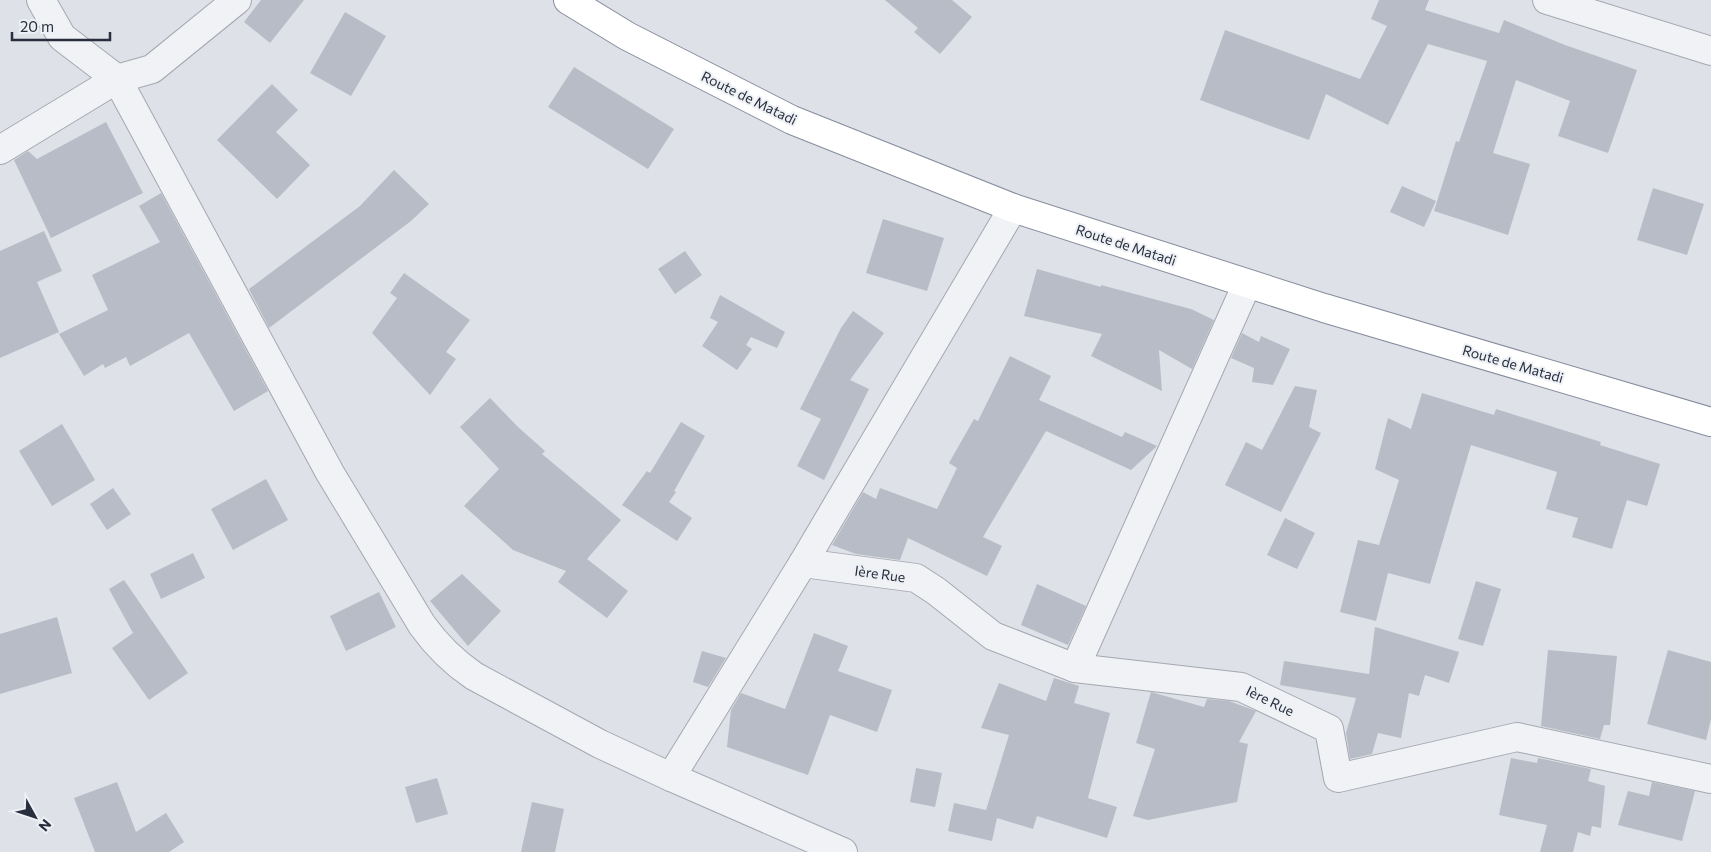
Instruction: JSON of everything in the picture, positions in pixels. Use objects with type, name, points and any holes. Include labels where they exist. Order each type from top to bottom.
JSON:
[{"type":"highway","name":"Route de Matadi","points":[[568,0],[627,36],[792,120],[1012,208],[1324,308],[1711,422]]},
{"type":"street","points":[[41,0],[62,37],[117,79],[330,473],[422,625],[437,646],[459,666],[474,676],[600,744],[843,852]]},
{"type":"street","points":[[0,150],[117,79],[152,69],[238,0]]},
{"type":"street","points":[[1547,0],[1711,51]]},
{"type":"street","points":[[671,777],[803,563],[1012,208]]},
{"type":"street","points":[[1075,668],[1247,284]]},
{"type":"street","name":"Ière Rue","points":[[803,563],[916,578],[936,591],[993,636],[1075,668],[1241,687],[1329,729],[1338,778],[1517,737],[1711,779]]},
{"type":"building","points":[[261,0],[304,0],[270,43],[244,22]]},
{"type":"building","points":[[885,0],[952,0],[972,17],[940,54],[914,32],[918,28]]},
{"type":"building","points":[[1379,0],[1429,0],[1425,10],[1499,33],[1504,20],[1565,45],[1637,70],[1608,153],[1558,136],[1570,101],[1516,80],[1493,153],[1530,164],[1508,235],[1434,211],[1456,141],[1459,142],[1487,61],[1428,44],[1388,125],[1326,94],[1309,140],[1200,100],[1225,30],[1360,79],[1387,26],[1371,19]]},
{"type":"building","points":[[345,12],[386,36],[351,96],[310,73]]},
{"type":"building","points":[[574,67],[674,129],[648,169],[548,107]]},
{"type":"building","points":[[272,84],[298,110],[276,132],[310,165],[277,199],[217,140]]},
{"type":"building","points":[[106,122],[143,193],[51,238],[14,160],[28,151],[37,159]]},
{"type":"building","points":[[394,170],[429,204],[411,221],[269,328],[249,289],[360,206]]},
{"type":"building","points":[[1402,186],[1436,201],[1424,227],[1390,212]]},
{"type":"building","points":[[1653,188],[1704,204],[1687,255],[1637,240]]},
{"type":"building","points":[[161,193],[268,391],[234,411],[189,333],[130,366],[126,357],[105,368],[103,364],[84,376],[59,334],[108,310],[92,275],[160,242],[139,206]]},
{"type":"building","points":[[883,219],[944,238],[927,291],[866,273]]},
{"type":"building","points":[[44,231],[62,271],[37,282],[59,332],[0,358],[0,251]]},
{"type":"building","points":[[685,251],[702,275],[675,294],[658,269]]},
{"type":"building","points":[[1037,269],[1191,309],[1214,320],[1192,369],[1159,350],[1162,391],[1091,356],[1102,334],[1024,316]]},
{"type":"building","points":[[404,273],[470,320],[446,352],[456,359],[430,395],[372,333],[397,298],[390,293]]},
{"type":"building","points":[[720,295],[785,332],[777,348],[751,337],[746,345],[752,349],[737,370],[702,346],[718,322],[710,318]]},
{"type":"building","points":[[853,311],[884,333],[850,380],[869,389],[824,480],[797,466],[821,419],[800,409],[841,328]]},
{"type":"building","points":[[1242,333],[1259,342],[1261,336],[1290,349],[1273,385],[1252,382],[1254,368],[1231,358]]},
{"type":"building","points":[[1010,356],[1051,376],[1039,400],[1122,437],[1125,432],[1157,446],[1131,470],[1046,431],[983,537],[1002,546],[987,576],[908,538],[900,560],[856,554],[832,545],[863,492],[876,499],[880,488],[937,509],[957,468],[949,463],[974,419],[978,421]]},
{"type":"building","points":[[1295,386],[1317,390],[1309,427],[1321,433],[1281,512],[1225,485],[1246,442],[1262,450]]},
{"type":"building","points":[[1422,393],[1494,415],[1496,409],[1601,442],[1600,445],[1660,464],[1647,506],[1627,500],[1612,549],[1572,537],[1578,518],[1546,509],[1557,472],[1471,445],[1430,584],[1388,573],[1376,621],[1340,612],[1358,540],[1379,545],[1399,480],[1375,469],[1388,418],[1411,429]]},
{"type":"building","points":[[490,398],[545,451],[542,454],[621,520],[587,559],[628,591],[607,618],[558,582],[566,571],[513,550],[464,506],[499,469],[460,427]]},
{"type":"building","points":[[681,422],[705,436],[669,502],[692,518],[677,541],[622,505],[647,471],[650,473]]},
{"type":"building","points":[[62,424],[95,480],[52,506],[19,451]]},
{"type":"building","points":[[266,479],[288,520],[233,550],[211,509]]},
{"type":"building","points":[[113,488],[131,514],[107,530],[90,504]]},
{"type":"building","points":[[1285,518],[1315,533],[1297,569],[1267,555]]},
{"type":"building","points":[[193,553],[205,578],[161,599],[150,574]]},
{"type":"building","points":[[462,574],[501,611],[468,646],[430,601]]},
{"type":"building","points":[[124,580],[188,673],[149,700],[112,648],[133,633],[109,589]]},
{"type":"building","points":[[1476,581],[1501,589],[1483,646],[1458,639]]},
{"type":"building","points":[[1037,584],[1086,606],[1068,645],[1021,625]]},
{"type":"building","points":[[379,592],[396,627],[346,651],[330,616]]},
{"type":"building","points":[[57,617],[72,673],[0,694],[0,634]]},
{"type":"building","points":[[1375,627],[1459,652],[1449,683],[1425,675],[1419,696],[1409,693],[1401,738],[1378,733],[1372,754],[1350,759],[1346,733],[1356,698],[1280,685],[1284,661],[1369,674]]},
{"type":"building","points":[[814,633],[848,646],[838,671],[892,690],[877,732],[830,715],[808,775],[727,747],[731,710],[741,693],[785,709]]},
{"type":"building","points":[[1548,650],[1617,656],[1610,725],[1604,725],[1600,739],[1541,726]]},
{"type":"building","points":[[1668,650],[1711,662],[1711,719],[1706,740],[1647,724]]},
{"type":"building","points":[[702,651],[726,658],[708,687],[693,682]]},
{"type":"building","points":[[1054,678],[1079,686],[1074,703],[1110,713],[1088,798],[1117,807],[1107,838],[1037,816],[1033,829],[997,818],[992,841],[948,831],[954,803],[986,810],[1009,735],[981,728],[999,683],[1046,701]]},
{"type":"building","points":[[1151,692],[1204,707],[1207,699],[1229,701],[1256,711],[1239,742],[1248,744],[1237,802],[1148,820],[1133,816],[1155,749],[1136,743]]},
{"type":"building","points":[[1511,758],[1537,763],[1538,758],[1591,769],[1588,781],[1605,786],[1601,828],[1592,826],[1590,836],[1578,832],[1573,852],[1540,852],[1547,825],[1499,815]]},
{"type":"building","points":[[916,768],[942,773],[935,807],[910,802]]},
{"type":"building","points":[[437,778],[448,814],[416,823],[405,787]]},
{"type":"building","points":[[117,782],[136,832],[166,813],[184,842],[169,852],[95,852],[74,798]]},
{"type":"building","points":[[1652,782],[1695,791],[1682,841],[1618,825],[1628,791],[1649,796]]},
{"type":"building","points":[[532,802],[564,809],[555,852],[521,852]]}]
